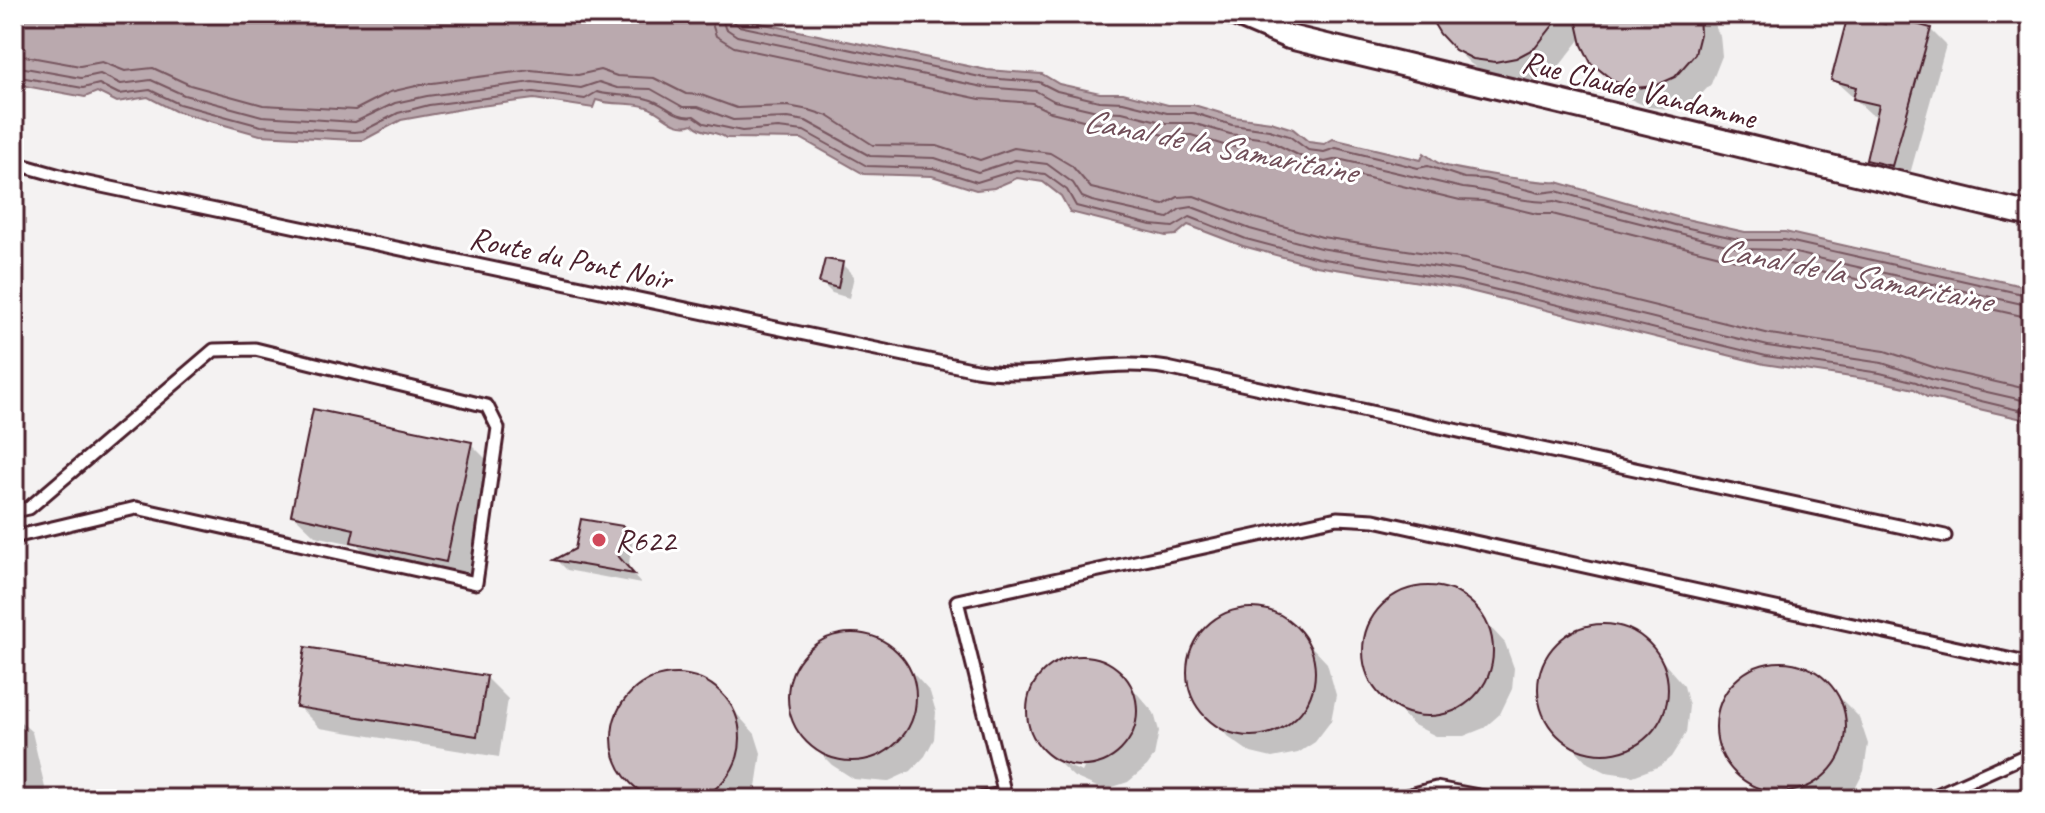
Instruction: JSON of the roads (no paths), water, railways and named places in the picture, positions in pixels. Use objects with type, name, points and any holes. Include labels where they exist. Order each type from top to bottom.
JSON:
[{"type":"street","name":"Rue Claude Vandamme","points":[[1235,14],[1289,37],[2031,215]]},
{"type":"lane","name":"Route du Pont Noir","points":[[14,163],[78,181],[976,370],[1034,374],[1121,364],[1167,368],[1945,536]]},
{"type":"lane","points":[[14,511],[29,508],[214,350],[255,349],[487,406],[498,428],[476,583],[136,508],[14,537]]},
{"type":"lane","points":[[979,799],[1005,796],[957,601],[1337,518],[1374,520],[2031,664]]},
{"type":"lane","points":[[1928,799],[2031,753]]},
{"type":"lane","points":[[1396,799],[1436,788],[1495,799]]},
{"type":"water","name":"Canal de la Samaritaine","points":[[14,14],[716,14],[987,70],[1042,74],[1059,84],[1100,93],[1123,93],[1168,105],[1194,105],[1234,117],[1271,122],[1293,129],[1309,142],[1324,144],[1333,139],[1421,160],[1424,153],[1448,166],[1518,179],[1557,182],[1677,217],[1745,232],[1785,232],[2031,288],[2031,421],[1927,397],[1914,389],[1878,381],[1764,364],[1458,288],[1316,266],[1243,246],[1188,225],[1176,235],[1166,236],[1070,212],[1061,196],[1043,182],[1017,178],[994,188],[976,190],[932,176],[864,174],[802,139],[726,138],[693,124],[680,125],[640,105],[596,100],[593,108],[534,99],[401,120],[364,140],[260,135],[175,111],[148,97],[117,102],[97,92],[85,97],[14,84]]},
{"type":"place","name":"R622","points":[[599,540]]}]
